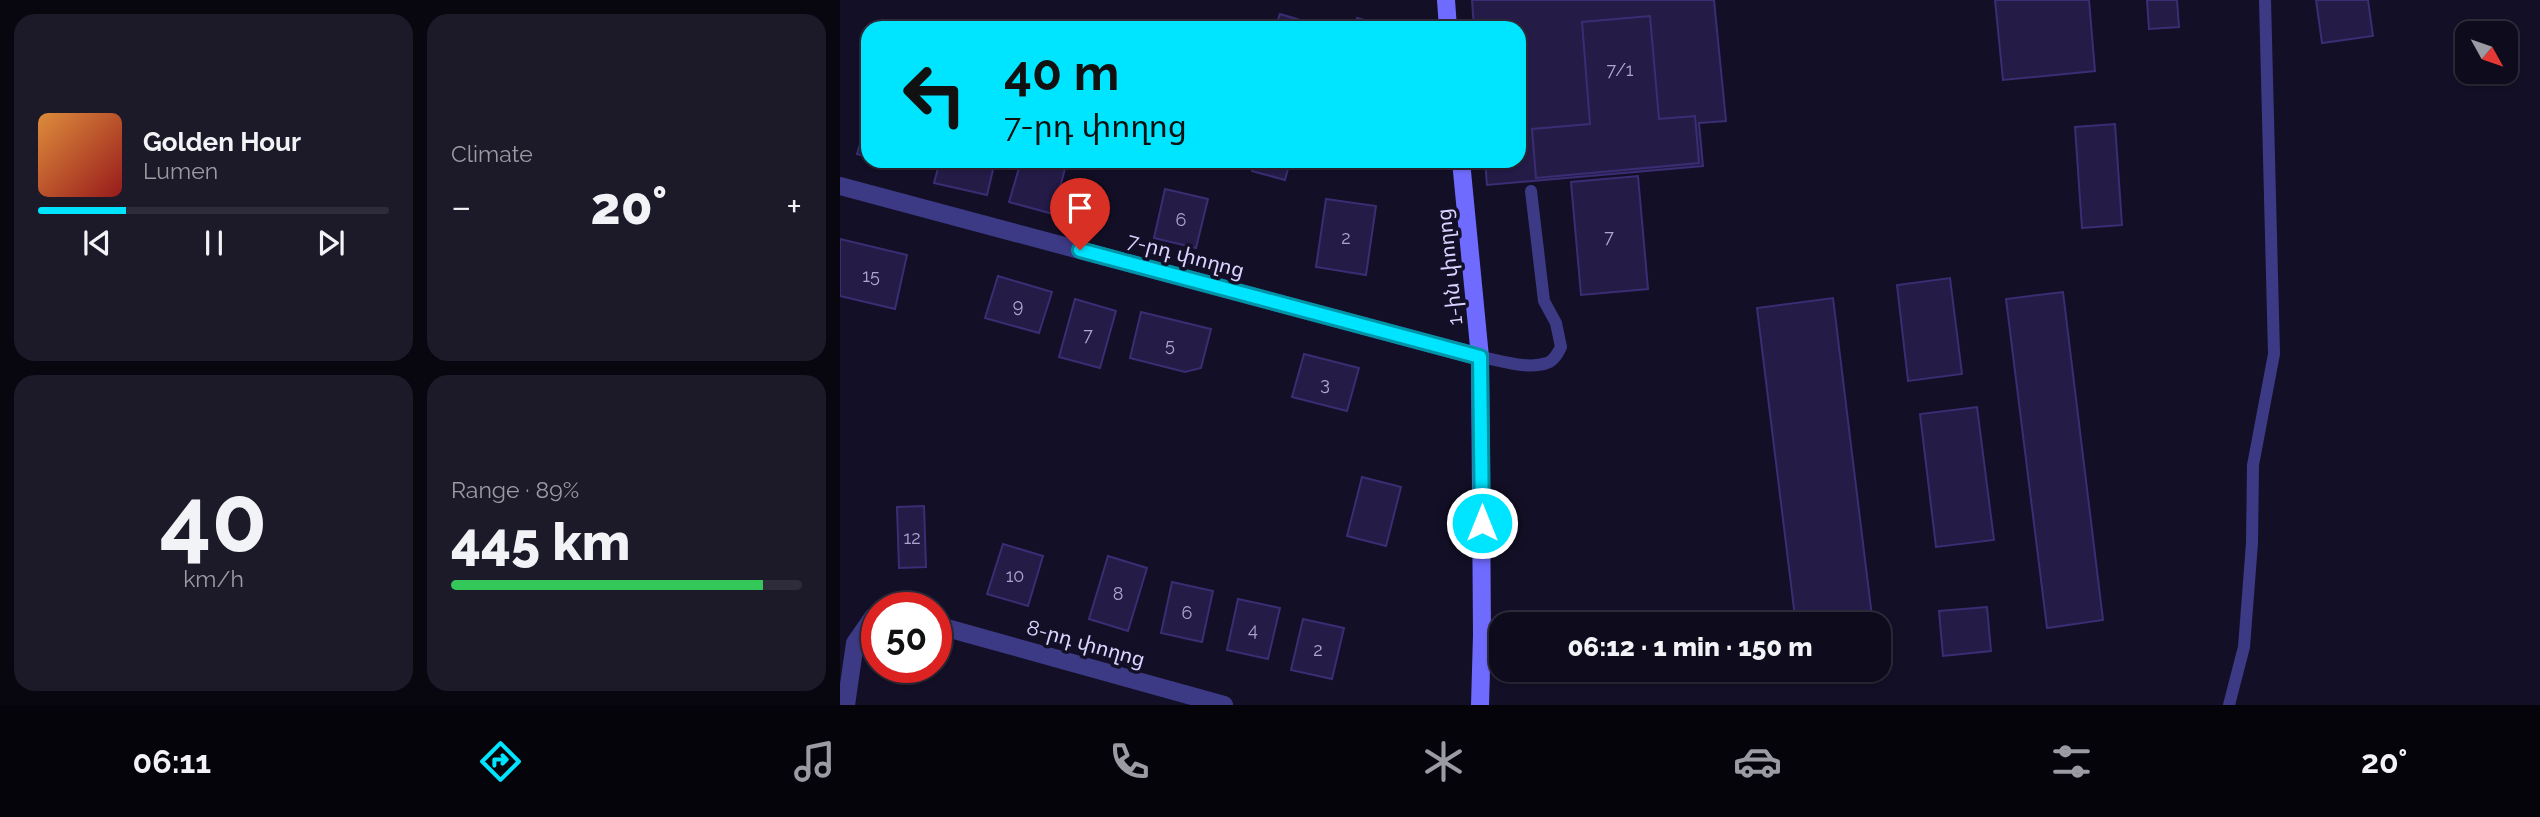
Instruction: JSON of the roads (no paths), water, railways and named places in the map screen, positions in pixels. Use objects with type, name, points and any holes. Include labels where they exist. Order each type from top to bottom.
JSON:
[{"type":"main road","points":[[1446,0],[1448,21]]},
{"type":"main road","name":"1-ին փողոց","points":[[1462,168],[1480,357],[1480,705]]},
{"type":"street","name":"7-րդ փողոց","points":[[840,186],[1480,357]]},
{"type":"street","name":"8-րդ փողոց","points":[[952,629],[1224,705]]},
{"type":"street","points":[[846,705],[855,643],[861,634]]},
{"type":"lane","points":[[2229,705],[2244,647],[2252,543],[2253,465],[2274,354],[2265,0]]},
{"type":"lane","points":[[1480,357],[1526,365],[1547,363],[1561,347],[1556,323],[1544,301],[1531,191]]}]
